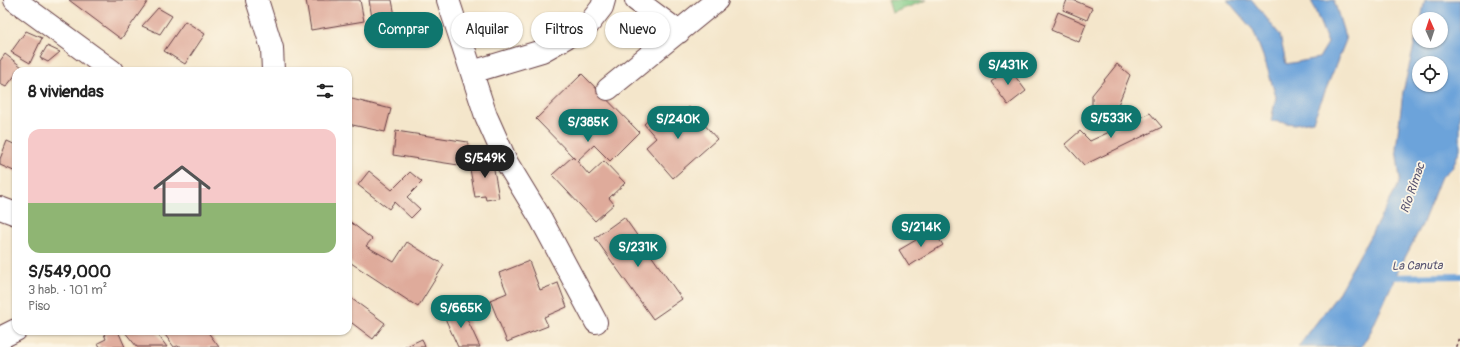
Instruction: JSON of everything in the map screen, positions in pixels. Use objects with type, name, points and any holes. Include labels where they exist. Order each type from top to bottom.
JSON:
[{"type":"street","points":[[15,0],[107,67]]},
{"type":"street","points":[[257,0],[272,48],[273,67]]},
{"type":"street","points":[[448,0],[486,116],[507,163],[541,219],[596,322]]},
{"type":"street","points":[[472,72],[542,51],[588,25],[602,7],[604,0]]},
{"type":"street","points":[[636,0],[679,32]]},
{"type":"street","points":[[608,90],[716,0]]},
{"type":"street","points":[[0,208],[12,212]]},
{"type":"street","points":[[0,338],[12,332]]},
{"type":"path","points":[[1456,347],[1460,339]]},
{"type":"green space","points":[[888,0],[927,0],[892,13]]},
{"type":"water","points":[[1227,0],[1252,0],[1280,35],[1286,64],[1319,58],[1328,43],[1311,0],[1334,0],[1346,40],[1313,121],[1294,124],[1271,121],[1276,97],[1266,64],[1253,30]]},
{"type":"water","name":"Río Rímac","points":[[1425,0],[1460,0],[1460,149],[1453,166],[1440,179],[1422,225],[1398,271],[1371,331],[1361,347],[1298,347],[1336,297],[1397,188],[1400,179],[1396,149],[1403,92],[1414,48],[1448,48],[1448,12],[1422,12]]},
{"type":"building","points":[[69,0],[147,0],[148,1],[121,39]]},
{"type":"building","points":[[306,0],[360,0],[364,21],[311,30]]},
{"type":"building","points":[[369,0],[392,0],[394,12],[371,12]]},
{"type":"building","points":[[1067,0],[1073,0],[1092,8],[1087,20],[1063,10]]},
{"type":"building","points":[[158,8],[172,16],[160,34],[142,26]]},
{"type":"building","points":[[1058,12],[1086,24],[1079,42],[1051,30]]},
{"type":"building","points":[[185,21],[205,34],[185,64],[164,51]]},
{"type":"building","points":[[26,31],[42,38],[30,63],[11,52]]},
{"type":"building","points":[[47,46],[60,52],[48,62],[40,58]]},
{"type":"building","points":[[5,54],[22,67],[12,67],[12,79],[6,87],[0,84],[0,61]]},
{"type":"building","points":[[1117,64],[1130,75],[1111,122],[1092,122],[1092,95]]},
{"type":"building","points":[[1009,68],[1026,91],[1008,105],[991,82]]},
{"type":"building","points":[[582,74],[639,132],[610,161],[594,145],[577,161],[589,175],[604,161],[625,183],[609,198],[614,204],[595,221],[552,175],[572,157],[575,159],[536,119]]},
{"type":"building","points":[[352,99],[391,109],[385,132],[352,125]]},
{"type":"building","points":[[689,107],[717,139],[673,178],[646,147],[656,138],[644,124],[661,109],[673,122]]},
{"type":"building","points":[[1150,113],[1162,127],[1084,165],[1065,144],[1080,131],[1090,141]]},
{"type":"building","points":[[396,131],[468,142],[465,166],[393,155]]},
{"type":"building","points":[[7,141],[12,143],[12,170],[0,165],[0,159]]},
{"type":"building","points":[[492,158],[499,198],[486,200],[485,196],[475,197],[470,169],[474,169],[473,161]]},
{"type":"building","points":[[369,171],[392,190],[410,172],[422,182],[407,197],[420,209],[411,218],[394,202],[389,209],[358,185]]},
{"type":"building","points":[[624,217],[682,299],[653,319],[595,238]]},
{"type":"building","points":[[352,223],[372,239],[366,246],[394,262],[407,242],[444,265],[418,307],[352,264]]},
{"type":"building","points":[[933,230],[943,245],[909,266],[899,250]]},
{"type":"building","points":[[529,261],[540,290],[558,283],[567,307],[544,317],[548,326],[507,342],[490,300],[507,293],[499,273]]},
{"type":"building","points":[[352,299],[385,323],[373,339],[352,323]]},
{"type":"building","points":[[462,308],[480,347],[458,347],[444,316]]},
{"type":"building","points":[[104,335],[120,335],[125,347],[100,347],[98,343],[106,339]]},
{"type":"building","points":[[127,335],[158,335],[167,347],[137,347]]},
{"type":"building","points":[[165,335],[210,335],[219,347],[178,346],[174,347]]},
{"type":"building","points":[[422,339],[425,347],[405,347]]},
{"type":"waterway","name":"La Canuta","points":[[1388,277],[1460,276]]}]
